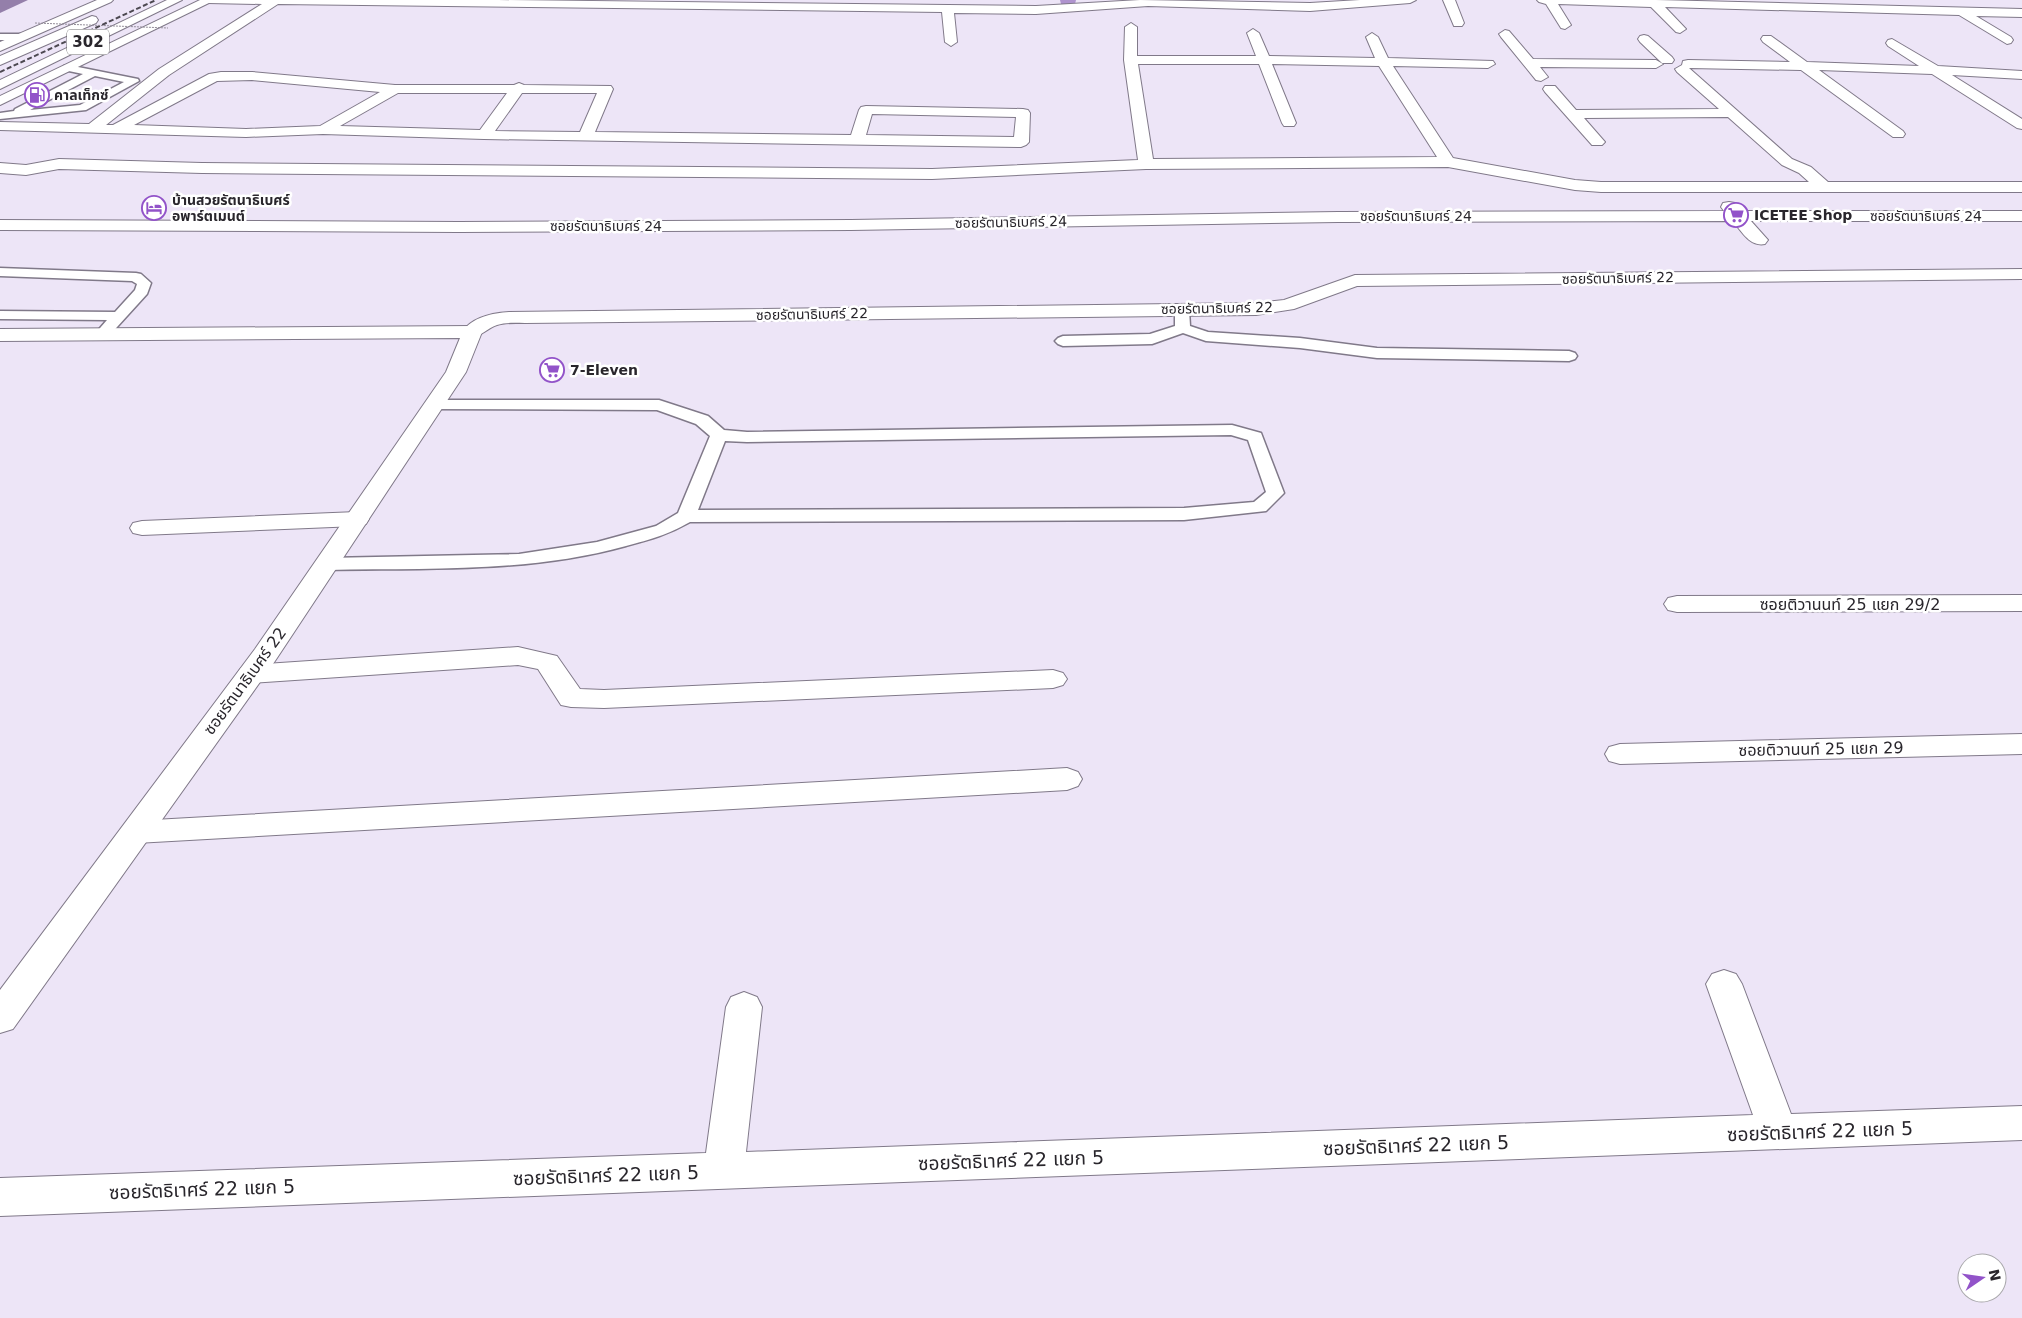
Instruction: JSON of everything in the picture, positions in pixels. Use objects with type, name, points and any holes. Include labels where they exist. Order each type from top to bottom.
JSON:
[{"type":"street","name":"302","points":[[0,85],[176,0]]},
{"type":"street","name":"302","points":[[0,101],[209,0]]},
{"type":"street","points":[[209,0],[1036,10],[1087,3],[1210,2],[1331,7],[1410,0]]},
{"type":"street","points":[[1449,0],[1458,23]]},
{"type":"street","points":[[1543,0],[2022,13]]},
{"type":"street","points":[[1550,0],[1565,25]]},
{"type":"street","points":[[1851,0],[1866,10],[1888,33],[1934,69],[2022,125]]},
{"type":"street","points":[[93,128],[164,72],[275,1]]},
{"type":"street","name":"302","points":[[0,47],[112,4]]},
{"type":"street","name":"302","points":[[0,61],[112,4]]},
{"type":"street","points":[[1655,4],[1680,29]]},
{"type":"street","points":[[1760,7],[1774,19]]},
{"type":"street","points":[[948,8],[950,42]]},
{"type":"street","points":[[1963,12],[2007,40]]},
{"type":"street","points":[[1131,26],[1131,60],[1146,164]]},
{"type":"street","points":[[1253,34],[1289,123]]},
{"type":"street","points":[[1505,34],[1571,114],[1597,142]]},
{"type":"street","points":[[1372,37],[1384,63],[1448,162]]},
{"type":"street","points":[[1644,39],[1662,62]]},
{"type":"street","points":[[1767,39],[1898,134]]},
{"type":"street","points":[[1131,60],[1265,60],[1488,64]]},
{"type":"street","points":[[1530,63],[1662,62],[1685,67],[1801,65],[1934,69],[2022,75]]},
{"type":"street","points":[[1685,67],[1732,113],[1787,162],[1790,170],[1817,188]]},
{"type":"street","points":[[117,129],[214,77],[252,76],[395,89],[606,89],[586,136]]},
{"type":"street","points":[[484,135],[519,88]]},
{"type":"street","points":[[324,130],[395,89]]},
{"type":"street","points":[[0,126],[246,133],[324,130],[484,135],[1021,142],[1023,113],[866,110],[857,139]]},
{"type":"street","points":[[1571,114],[1732,113]]},
{"type":"street","points":[[0,156],[50,158],[59,164]]},
{"type":"street","points":[[0,168],[26,170],[59,164],[212,168],[932,174],[1146,164],[1448,162],[1575,185],[1601,187],[2022,187]]},
{"type":"street","points":[[1589,198],[1606,216]]},
{"type":"street","points":[[1721,199],[1738,215],[1759,240]]},
{"type":"street","name":"ซอยรัตนาธิเบศร์ 24","points":[[0,225],[468,227],[762,225],[1303,210],[1606,216],[2022,216]]},
{"type":"street","name":"ซอยรัตนาธิเบศร์ 22","points":[[0,1018],[251,674],[456,372],[472,332],[486,321],[500,318],[526,317],[1182,319],[1275,308],[1355,281],[2022,274]]},
{"type":"street","points":[[0,335],[472,332]]},
{"type":"street","points":[[142,528],[357,519]]},
{"type":"street","name":"ซอยติวานนท์ 25 แยก 29/2","points":[[1677,604],[2022,603]]},
{"type":"street","points":[[251,674],[518,656],[547,662],[561,680],[571,698],[604,699],[1052,679]]},
{"type":"street","name":"ซอยติวานนท์ 25 แยก 29","points":[[1620,754],[2022,744]]},
{"type":"street","points":[[136,832],[1067,779]]},
{"type":"street","points":[[1724,984],[1778,1132]]},
{"type":"street","points":[[724,1170],[744,1007]]},
{"type":"street","name":"ซอยรัตธิเาศร์ 22 แยก 5","points":[[0,1197],[2022,1123]]},
{"type":"lane","points":[[0,37],[22,37]]},
{"type":"lane","points":[[0,116],[54,112],[87,107],[134,81],[68,68]]},
{"type":"lane","points":[[12,115],[95,72]]},
{"type":"lane","points":[[0,272],[136,277],[144,283],[142,291],[102,335]]},
{"type":"lane","points":[[0,315],[119,316]]},
{"type":"lane","points":[[1063,342],[1152,339],[1182,319],[1206,336],[1300,343],[1377,353],[1570,356]]},
{"type":"lane","points":[[327,564],[519,560],[598,548],[663,530],[686,516],[1184,514],[1259,507],[1275,493],[1255,437],[1232,430],[747,437],[720,435],[702,420],[658,405],[434,405]]},
{"type":"lane","points":[[686,516],[720,435]]},
{"type":"path","points":[[35,23],[168,28]]},
{"type":"railway","points":[[0,72],[156,0]]},
{"type":"place","name":"คาลเท็กซ์","points":[[37,95]]},
{"type":"place","name":"บ้านสวยรัตนาธิเบศร์ อพาร์ตเมนต์","points":[[154,208]]},
{"type":"place","name":"ICETEE Shop","points":[[1736,215]]},
{"type":"place","name":"7-Eleven","points":[[552,370]]}]
